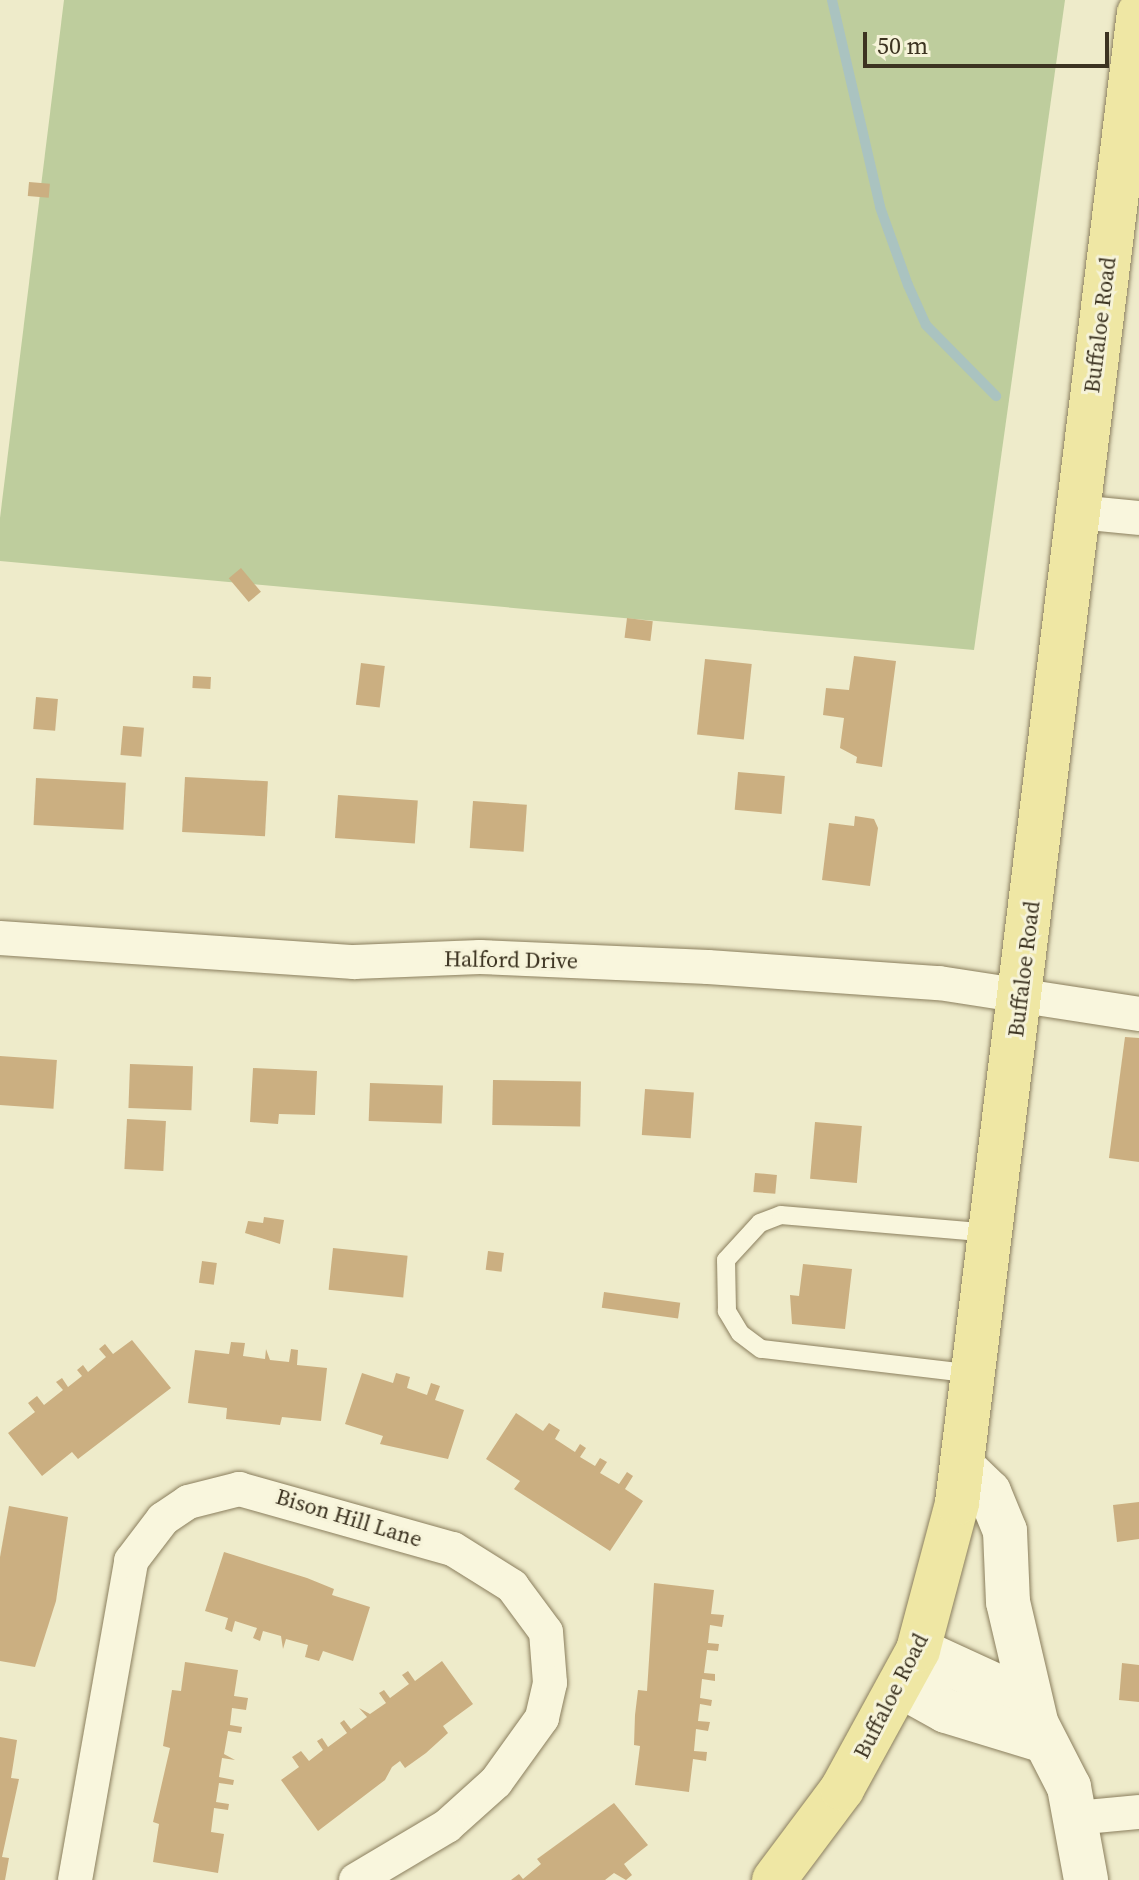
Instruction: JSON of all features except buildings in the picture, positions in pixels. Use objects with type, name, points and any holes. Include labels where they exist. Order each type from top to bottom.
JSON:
[{"type":"main road","name":"Buffaloe Road","points":[[774,1880],[842,1789],[910,1668],[944,1573],[977,1374],[1139,13]]},
{"type":"street","points":[[1078,512],[1139,518]]},
{"type":"street","name":"Halford Drive","points":[[0,938],[354,962],[480,957],[708,967],[939,983],[1139,1014]]},
{"type":"street","points":[[963,1467],[989,1492],[1002,1520],[1008,1602],[1040,1732],[1069,1787],[1086,1880]]},
{"type":"street","name":"Bison Hill Lane","points":[[75,1880],[131,1561],[144,1539],[176,1511],[239,1489],[453,1549],[512,1586],[546,1632],[550,1683],[542,1718],[496,1782],[447,1826],[356,1880]]},
{"type":"street","points":[[910,1668],[946,1711],[1040,1732]]},
{"type":"street","points":[[1075,1818],[1139,1812]]},
{"type":"lane","points":[[977,1374],[761,1349],[740,1333],[727,1311],[726,1260],[760,1223],[781,1215],[994,1233]]},
{"type":"green space","points":[[64,0],[1065,0],[974,650],[0,561],[0,518]]},
{"type":"waterway","points":[[832,0],[880,207],[908,285],[926,325],[996,396]]}]
